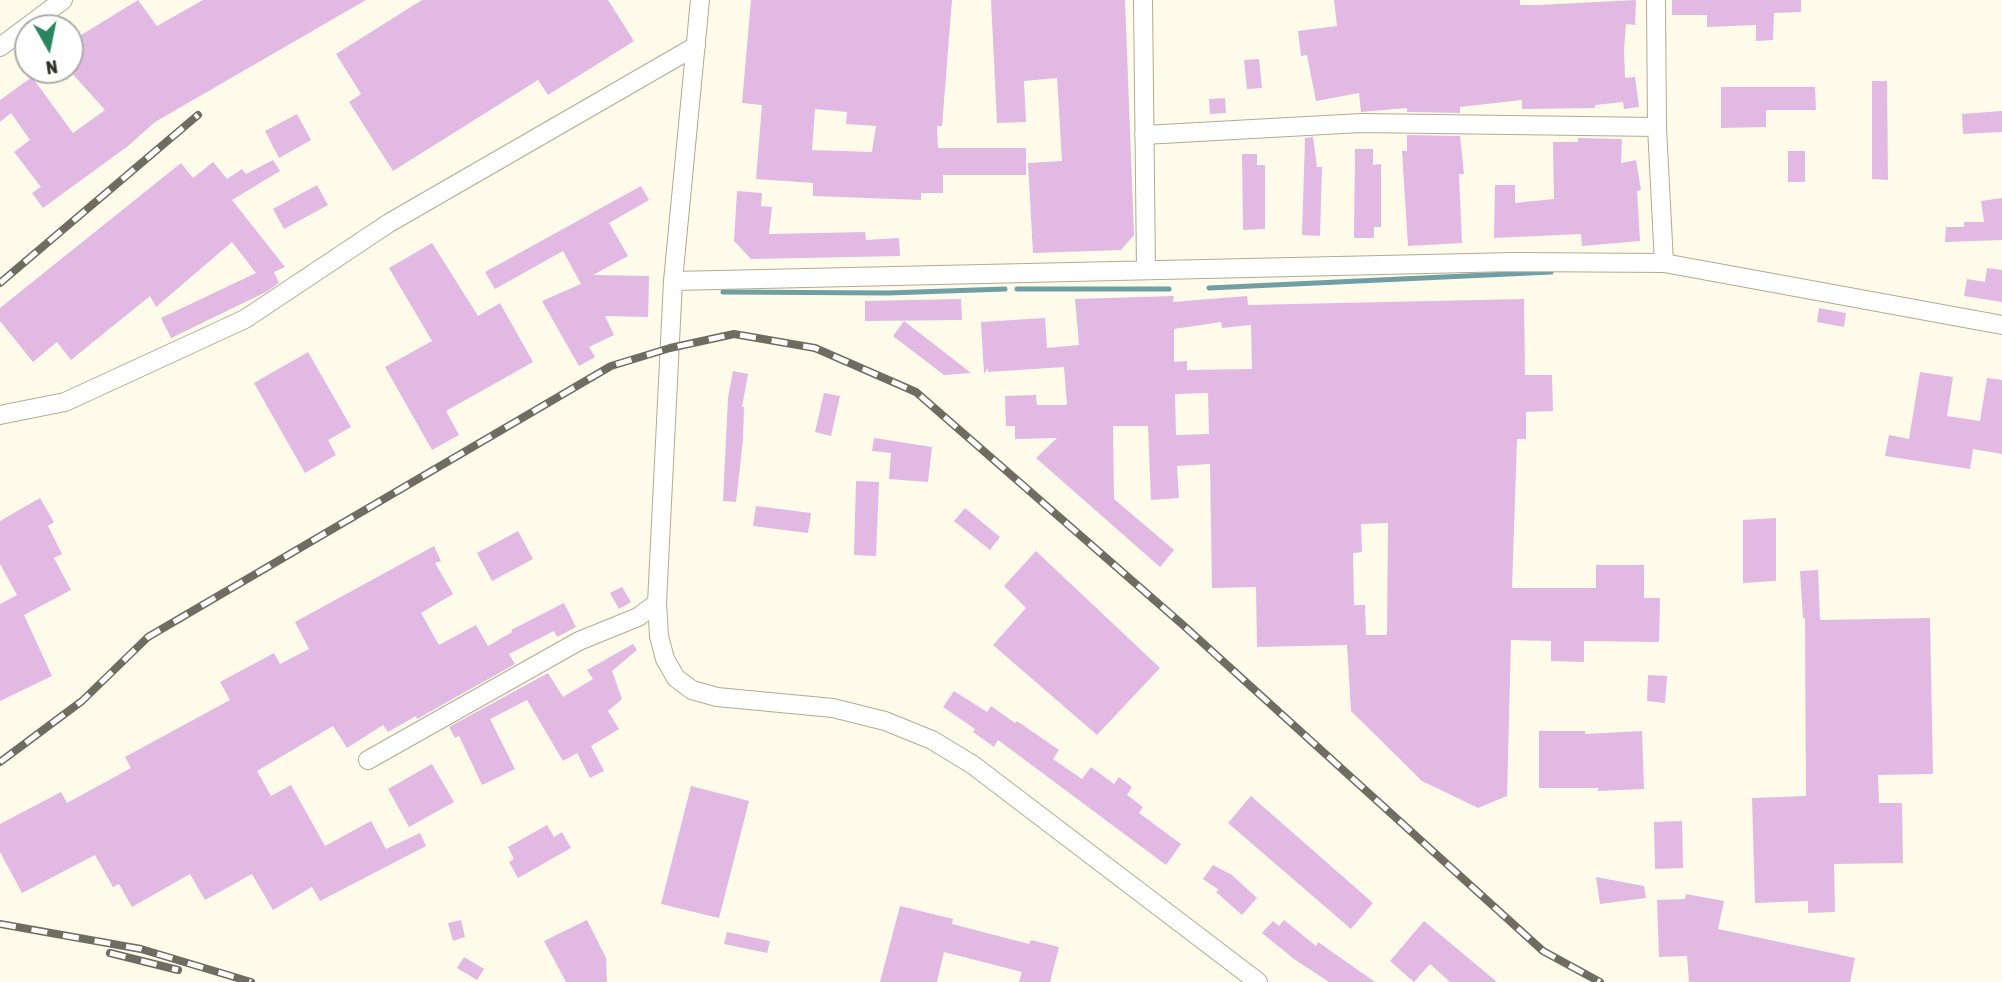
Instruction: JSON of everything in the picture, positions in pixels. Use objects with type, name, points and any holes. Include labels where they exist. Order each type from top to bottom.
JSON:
[{"type":"street","points":[[0,47],[63,0]]},
{"type":"street","points":[[700,0],[673,281],[657,603],[659,636],[665,659],[676,678],[692,690],[717,697],[833,708],[885,721],[932,740],[973,765],[1258,982]]},
{"type":"street","points":[[1143,0],[1146,270]]},
{"type":"street","points":[[1656,0],[1657,127],[1664,263]]},
{"type":"street","points":[[0,415],[65,402],[245,319],[389,223],[696,46]]},
{"type":"street","points":[[1144,135],[1361,123],[1657,127]]},
{"type":"street","points":[[673,281],[1514,262],[1664,263],[2002,325]]},
{"type":"street","points":[[368,760],[579,640],[638,617],[657,603]]},
{"type":"building","points":[[138,0],[157,26],[203,0],[366,0],[155,122],[128,146],[43,208],[32,193],[41,187],[14,152],[30,140],[11,113],[0,122],[0,100],[22,84],[37,84],[73,133],[105,110],[82,84],[84,84],[84,33]]},
{"type":"building","points":[[422,0],[608,0],[634,41],[548,95],[538,80],[393,171],[349,102],[361,94],[336,54]]},
{"type":"building","points":[[751,0],[952,0],[942,126],[937,126],[938,148],[1026,148],[1026,175],[943,175],[943,193],[921,193],[921,200],[813,196],[813,183],[756,179],[762,105],[742,103]],"holes":[[[815,109],[847,112],[846,124],[876,126],[872,152],[812,150]]]},
{"type":"building","points":[[991,0],[1125,0],[1134,235],[1121,250],[1033,253],[1028,163],[1062,161],[1057,78],[1024,81],[1026,122],[997,123]]},
{"type":"building","points":[[1334,0],[1520,0],[1520,5],[1539,5],[1636,0],[1635,25],[1626,24],[1624,49],[1625,78],[1635,77],[1639,107],[1624,109],[1623,102],[1595,105],[1595,108],[1522,109],[1522,100],[1460,107],[1460,113],[1407,112],[1407,108],[1361,112],[1359,93],[1316,101],[1307,55],[1301,56],[1298,31],[1337,26]]},
{"type":"building","points":[[1672,0],[1801,0],[1801,12],[1774,13],[1773,40],[1756,41],[1756,25],[1707,27],[1707,15],[1672,15]]},
{"type":"building","points":[[1259,59],[1262,88],[1247,89],[1244,60]]},
{"type":"building","points":[[1872,81],[1887,81],[1888,180],[1872,179]]},
{"type":"building","points":[[1721,87],[1815,87],[1816,110],[1766,110],[1766,127],[1721,128]]},
{"type":"building","points":[[1225,98],[1226,113],[1210,114],[1209,99]]},
{"type":"building","points":[[2002,111],[2002,132],[1963,134],[1962,114]]},
{"type":"building","points":[[297,114],[311,140],[279,158],[265,131]]},
{"type":"building","points":[[1407,135],[1460,136],[1464,174],[1459,174],[1462,243],[1408,246],[1402,151],[1407,151]]},
{"type":"building","points":[[1313,137],[1317,167],[1322,167],[1320,236],[1302,235],[1305,138]]},
{"type":"building","points":[[1578,138],[1622,139],[1621,163],[1636,160],[1641,190],[1637,191],[1640,241],[1582,246],[1581,234],[1494,238],[1495,185],[1515,185],[1515,203],[1554,199],[1553,142],[1578,142]]},
{"type":"building","points":[[1355,149],[1373,149],[1373,165],[1381,164],[1381,227],[1374,227],[1374,238],[1354,238]]},
{"type":"building","points":[[1788,151],[1805,151],[1805,182],[1788,182]]},
{"type":"building","points":[[1242,154],[1257,154],[1257,165],[1265,165],[1265,229],[1243,230]]},
{"type":"building","points":[[273,160],[280,171],[232,200],[285,267],[274,272],[279,283],[266,292],[171,338],[161,318],[256,273],[232,242],[156,307],[150,296],[71,360],[57,342],[33,362],[0,321],[0,308],[181,163],[193,178],[213,162],[227,179],[242,169],[246,174]]},
{"type":"building","points":[[317,185],[328,205],[284,229],[273,209]]},
{"type":"building","points":[[641,186],[649,200],[609,223],[628,256],[593,275],[649,276],[648,317],[605,316],[614,335],[589,347],[595,357],[579,366],[542,301],[581,284],[563,251],[495,289],[485,272]]},
{"type":"building","points":[[737,191],[762,193],[761,206],[772,207],[769,234],[865,232],[866,240],[899,238],[900,256],[751,259],[734,241]]},
{"type":"building","points":[[2002,198],[2002,240],[1945,242],[1946,227],[1964,227],[1964,222],[1984,222],[1981,201]]},
{"type":"building","points":[[432,243],[478,316],[500,303],[533,362],[446,411],[459,435],[432,450],[385,367],[432,341],[389,268]]},
{"type":"building","points":[[1987,268],[2002,270],[2002,302],[1964,296],[1967,279],[1985,282]]},
{"type":"building","points":[[1174,296],[1173,302],[1247,296],[1248,305],[1524,299],[1525,375],[1552,375],[1553,411],[1526,412],[1526,439],[1517,439],[1512,588],[1596,588],[1596,565],[1644,565],[1644,598],[1660,598],[1659,642],[1584,641],[1584,662],[1551,661],[1551,641],[1511,640],[1507,796],[1478,808],[1422,781],[1351,711],[1347,645],[1257,647],[1256,587],[1212,588],[1210,464],[1177,466],[1179,498],[1151,500],[1148,426],[1113,426],[1114,499],[1174,550],[1160,567],[1036,458],[1057,438],[1015,439],[1015,426],[1006,426],[1005,396],[1036,395],[1037,405],[1067,405],[1064,367],[988,372],[988,368],[984,374],[981,322],[1045,318],[1047,348],[1079,345],[1075,299]],"holes":[[[1221,322],[1222,328],[1251,325],[1252,369],[1187,370],[1187,361],[1174,362],[1174,329]],[[1208,393],[1209,434],[1176,435],[1175,394]],[[1388,523],[1387,635],[1366,635],[1365,605],[1354,605],[1353,553],[1362,552],[1361,524]]]},
{"type":"building","points":[[961,299],[962,320],[865,321],[865,301]]},
{"type":"building","points":[[1819,308],[1846,313],[1844,327],[1817,322]]},
{"type":"building","points":[[904,321],[971,373],[944,375],[893,336]]},
{"type":"building","points":[[308,352],[351,427],[328,440],[336,455],[305,473],[254,383]]},
{"type":"building","points":[[733,371],[748,374],[742,407],[743,440],[736,502],[723,501],[728,398]]},
{"type":"building","points":[[1920,372],[1953,377],[1947,416],[1980,421],[1987,378],[2002,380],[2002,454],[1973,449],[1970,469],[1885,456],[1889,435],[1909,439]]},
{"type":"building","points":[[824,393],[840,396],[831,436],[815,432]]},
{"type":"building","points":[[874,438],[932,447],[928,482],[889,479],[891,453],[872,451]]},
{"type":"building","points":[[856,481],[879,482],[876,556],[854,555]]},
{"type":"building","points":[[40,498],[54,522],[48,526],[62,554],[54,558],[71,590],[24,615],[52,676],[0,701],[0,604],[17,595],[0,564],[0,521]]},
{"type":"building","points":[[756,506],[811,513],[808,533],[753,526]]},
{"type":"building","points":[[965,508],[1000,537],[990,550],[954,521]]},
{"type":"building","points":[[1776,518],[1776,581],[1743,583],[1743,520]]},
{"type":"building","points":[[518,531],[533,559],[492,581],[477,553]]},
{"type":"building","points":[[434,546],[441,561],[435,563],[453,594],[421,613],[439,645],[476,625],[488,646],[512,632],[511,630],[564,603],[576,627],[557,637],[554,631],[509,654],[515,664],[417,719],[416,716],[388,732],[383,725],[347,748],[333,726],[257,771],[271,796],[291,785],[325,846],[371,821],[386,849],[420,833],[426,846],[320,901],[312,887],[273,910],[252,874],[205,900],[190,874],[132,907],[119,884],[113,887],[95,855],[22,893],[0,852],[0,824],[61,792],[67,803],[131,768],[125,757],[230,700],[220,682],[274,653],[280,664],[309,649],[295,622]]},
{"type":"building","points":[[1036,551],[1160,668],[1097,735],[993,645],[1026,608],[1004,586]]},
{"type":"building","points":[[1818,570],[1820,620],[1930,618],[1933,774],[1878,775],[1879,803],[1902,803],[1903,863],[1834,864],[1835,912],[1808,913],[1808,901],[1755,903],[1752,798],[1806,796],[1805,618],[1800,571]]},
{"type":"building","points":[[622,587],[631,602],[619,609],[610,593]]},
{"type":"building","points":[[633,644],[637,650],[612,671],[622,699],[608,711],[619,729],[591,746],[604,771],[590,778],[577,753],[563,761],[527,700],[490,719],[515,769],[482,785],[459,736],[455,738],[449,727],[548,673],[563,697],[593,679],[587,670]]},
{"type":"building","points":[[1648,675],[1667,676],[1665,703],[1647,701]]},
{"type":"building","points":[[954,691],[987,712],[991,706],[1015,723],[1017,721],[1059,750],[1053,759],[1082,779],[1091,767],[1114,784],[1119,777],[1132,787],[1127,795],[1143,807],[1139,813],[1181,844],[1166,865],[998,740],[994,747],[973,732],[975,729],[943,707]]},
{"type":"building","points":[[1539,731],[1585,731],[1585,734],[1642,731],[1644,789],[1598,791],[1598,788],[1539,788]]},
{"type":"building","points":[[432,764],[454,802],[409,827],[388,789]]},
{"type":"building","points":[[691,786],[749,801],[719,918],[661,904]]},
{"type":"building","points":[[1251,796],[1373,903],[1351,929],[1228,823]]},
{"type":"building","points":[[1682,821],[1683,868],[1655,869],[1654,822]]},
{"type":"building","points":[[547,825],[554,837],[562,832],[571,848],[518,878],[509,862],[514,859],[508,847]]},
{"type":"building","points":[[1213,865],[1232,875],[1257,898],[1242,915],[1216,892],[1219,890],[1203,879]]},
{"type":"building","points":[[1596,877],[1644,886],[1646,898],[1600,904]]},
{"type":"building","points":[[1686,894],[1724,901],[1718,929],[1855,958],[1850,982],[1689,982],[1687,956],[1659,957],[1657,900],[1685,899]]},
{"type":"building","points":[[900,906],[953,919],[952,924],[1029,944],[1031,940],[1059,947],[1050,982],[1019,982],[1022,972],[944,952],[937,982],[880,982]]},
{"type":"building","points":[[461,920],[465,937],[453,941],[448,923]]},
{"type":"building","points":[[587,920],[606,958],[607,982],[566,982],[544,941]]},
{"type":"building","points":[[1284,920],[1316,946],[1318,942],[1375,982],[1329,982],[1294,959],[1262,933],[1273,921],[1279,926]]},
{"type":"building","points":[[1424,921],[1497,982],[1450,982],[1430,964],[1414,982],[1390,961]]},
{"type":"building","points":[[727,932],[770,941],[767,953],[724,944]]},
{"type":"building","points":[[464,957],[484,969],[477,980],[457,968]]},
{"type":"waterway","points":[[1209,288],[1551,272]]},
{"type":"waterway","points":[[723,292],[888,293],[1005,289]]},
{"type":"waterway","points":[[1017,289],[1169,289]]},
{"type":"railway","points":[[0,283],[198,115]]},
{"type":"railway","points":[[0,762],[82,701],[148,637],[611,366],[670,348],[734,334],[815,348],[916,392],[1183,625],[1543,951],[1600,982]]},
{"type":"railway","points":[[0,924],[141,949],[251,982]]},
{"type":"railway","points":[[110,953],[178,970]]}]
